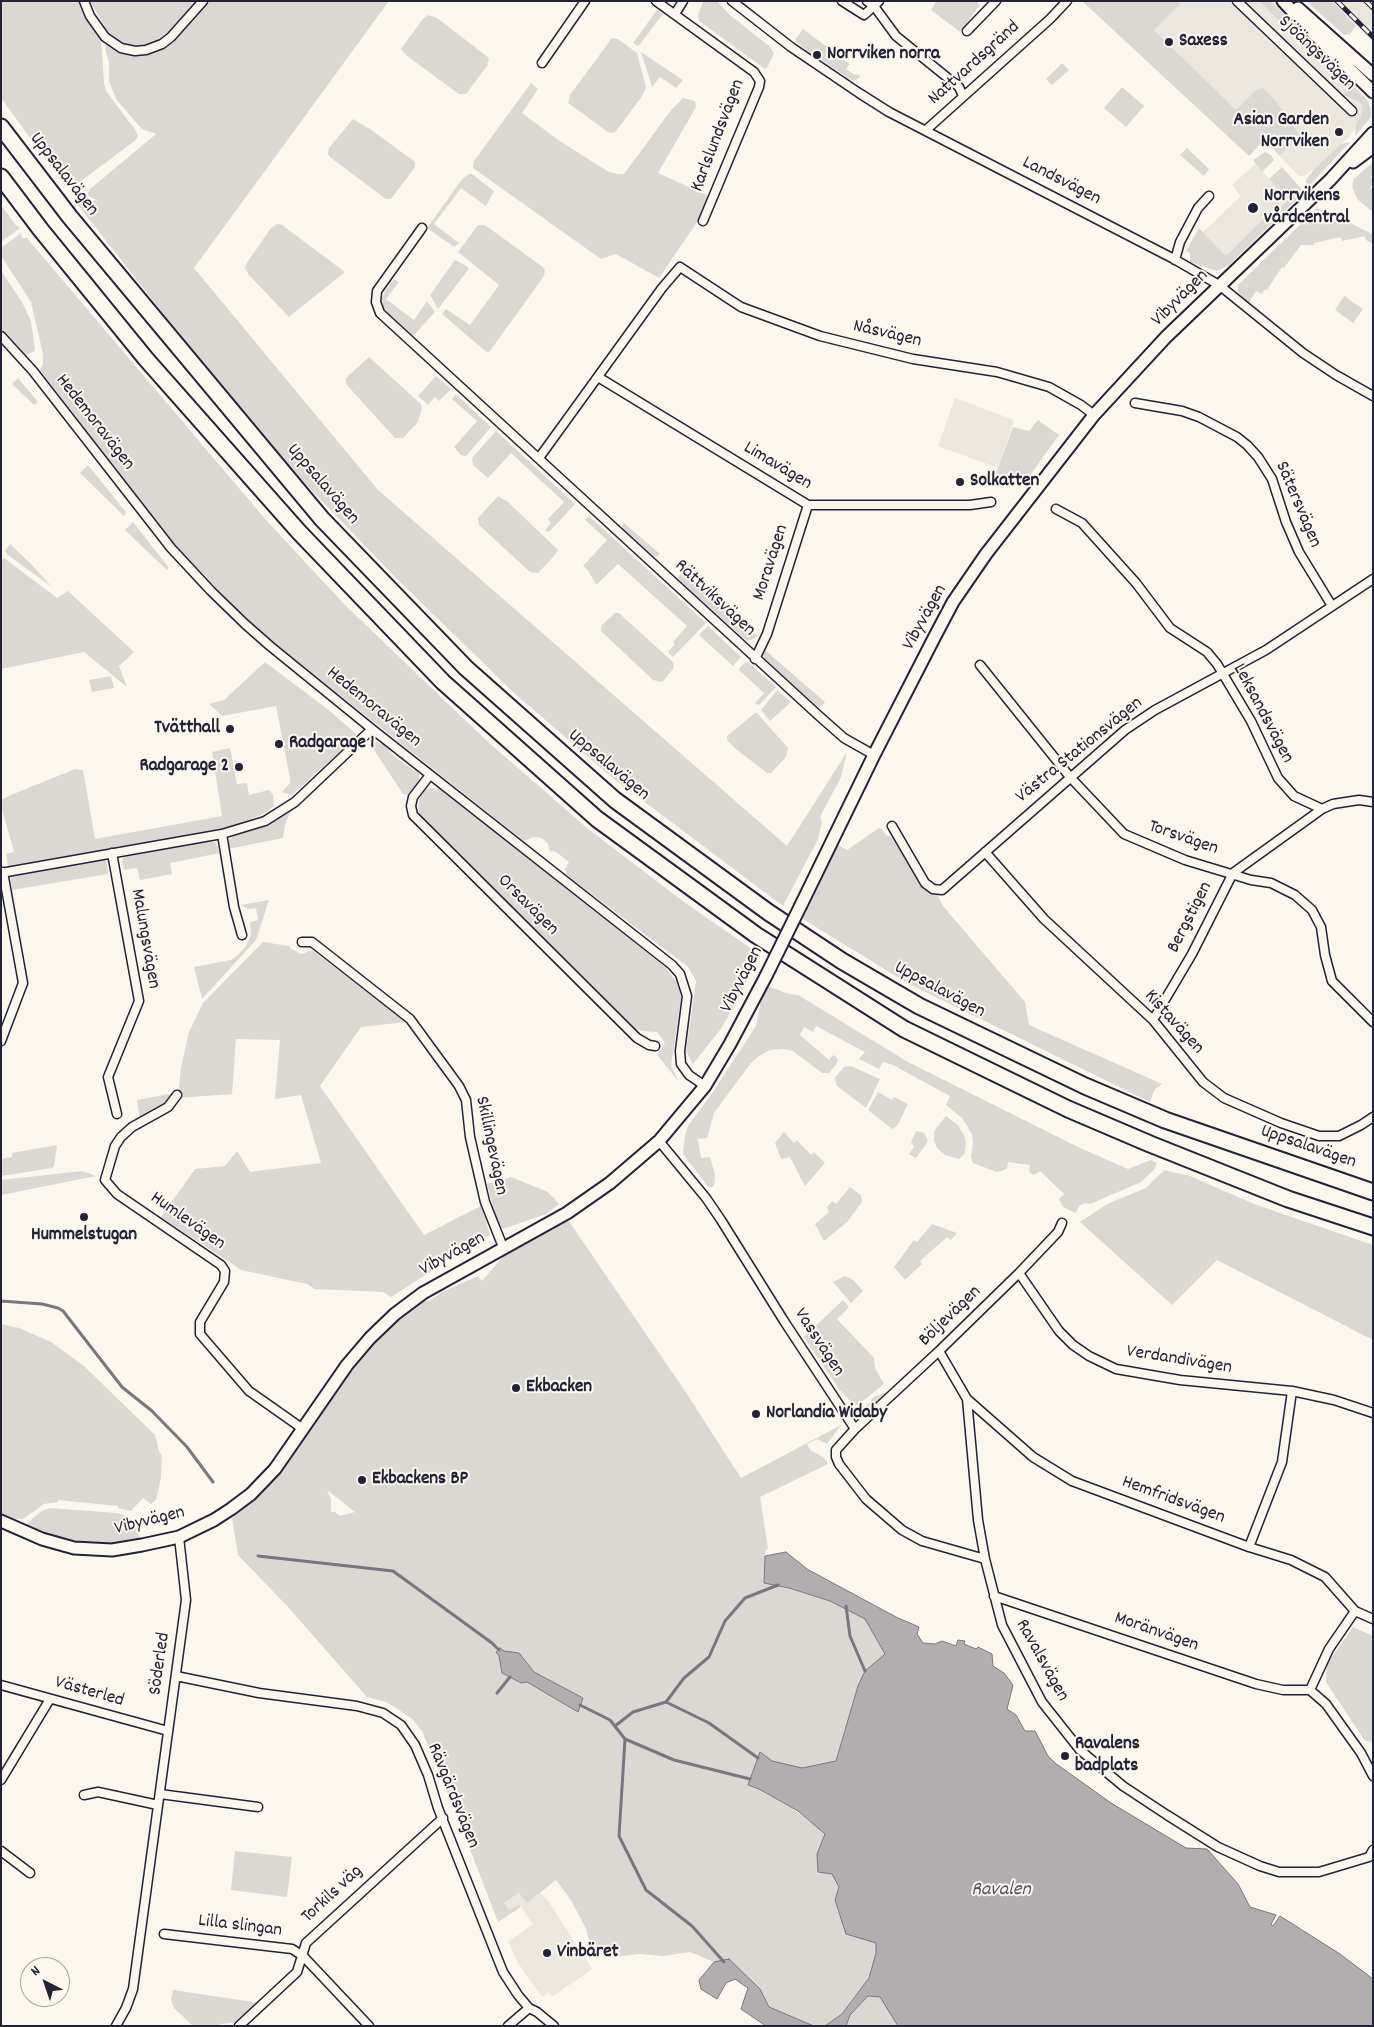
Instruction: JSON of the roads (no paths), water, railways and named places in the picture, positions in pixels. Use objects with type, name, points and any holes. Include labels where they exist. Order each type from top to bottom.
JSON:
[{"type":"highway","name":"Uppsalavägen","points":[[1,127],[70,217],[322,518],[466,668],[615,800],[768,912],[842,961],[919,1006],[1085,1086],[1165,1120],[1373,1192]]},
{"type":"highway","points":[[1,176],[41,230],[146,359],[299,532],[443,682],[597,819],[756,935],[904,1029],[1068,1108],[1150,1144],[1288,1199],[1373,1227]]},
{"type":"street","points":[[84,1],[90,16],[105,37],[121,48],[135,51],[146,50],[162,44],[171,37],[203,1]]},
{"type":"street","points":[[542,63],[585,1]]},
{"type":"street","name":"Karlslundsvägen","points":[[656,1],[754,72],[760,81],[703,221]]},
{"type":"street","points":[[675,14],[683,1]]},
{"type":"street","name":"Landsvägen","points":[[732,1],[791,47],[858,93],[1220,285],[1303,353],[1373,396]]},
{"type":"street","points":[[842,1],[864,15],[874,3],[896,36],[959,87],[963,96]]},
{"type":"street","points":[[967,31],[996,1]]},
{"type":"street","name":"Nattvardsgränd","points":[[926,130],[1050,19],[1067,1]]},
{"type":"street","name":"Sjöängsvägen","points":[[1237,1],[1352,111]]},
{"type":"street","points":[[1283,1],[1312,33],[1373,92]]},
{"type":"street","points":[[1290,1],[1373,75]]},
{"type":"street","points":[[1362,81],[1373,97]]},
{"type":"street","name":"Vibyvägen","points":[[1,1521],[42,1539],[74,1548],[112,1550],[179,1537],[214,1520],[251,1494],[275,1469],[346,1365],[395,1314],[423,1292],[567,1213],[610,1182],[659,1140],[705,1086],[730,1044],[766,976],[874,755],[953,602],[986,554],[1068,446],[1094,415],[1166,337],[1330,180],[1373,133]]},
{"type":"street","name":"Vibyvägen","points":[[1330,180],[1373,147]]},
{"type":"street","points":[[1175,260],[1180,242],[1198,208],[1209,196]]},
{"type":"street","name":"Rättviksvägen","points":[[422,228],[377,291],[375,297],[377,308],[755,659],[844,738],[874,755]]},
{"type":"street","name":"Nåsvägen","points":[[598,377],[662,288],[680,267],[741,307],[820,336],[913,359],[997,372],[1049,388],[1081,405],[1094,415]]},
{"type":"street","name":"Hedemoravägen","points":[[1,336],[33,371],[171,548],[211,591],[270,646],[372,729],[672,965],[680,974],[687,996],[680,1051],[681,1064],[684,1070],[705,1086]]},
{"type":"street","points":[[539,458],[598,377]]},
{"type":"street","name":"Limavägen","points":[[598,377],[808,505],[970,505],[991,502]]},
{"type":"street","name":"Sätersvägen","points":[[1135,402],[1182,411],[1199,417],[1237,437],[1253,451],[1272,479],[1286,522],[1299,552],[1332,606]]},
{"type":"street","name":"Moravägen","points":[[755,659],[767,634],[808,505]]},
{"type":"street","name":"Leksandsvägen","points":[[1056,509],[1082,523],[1136,583],[1170,628],[1207,652],[1224,674],[1251,721],[1278,778],[1294,796],[1322,809]]},
{"type":"street","name":"Västra Stationsvägen","points":[[892,826],[925,883],[934,889],[942,890],[1125,730],[1155,710],[1266,650],[1373,578]]},
{"type":"street","name":"Torsvägen","points":[[980,665],[1070,777],[1114,826],[1124,834],[1185,860],[1284,888],[1295,894],[1312,910],[1321,927],[1325,955],[1332,981],[1373,1022]]},
{"type":"street","points":[[1,1041],[23,983],[2,872],[222,834],[265,821],[295,802],[372,729]]},
{"type":"street","name":"Orsavägen","points":[[430,775],[413,797],[411,806],[413,815],[637,1038],[648,1045],[655,1046]]},
{"type":"street","points":[[1322,809],[1333,804],[1360,800],[1373,802]]},
{"type":"street","name":"Bergstigen","points":[[1153,1020],[1192,954],[1232,873],[1322,809]]},
{"type":"street","points":[[222,834],[234,907],[242,935]]},
{"type":"street","name":"Kistavägen","points":[[985,852],[1044,918],[1153,1020],[1203,1082],[1224,1098],[1281,1123],[1319,1136],[1339,1136],[1362,1125],[1373,1117]]},
{"type":"street","name":"Malungsvägen","points":[[112,853],[139,1001],[108,1077],[116,1114]]},
{"type":"street","name":"Skillingevägen","points":[[302,942],[312,942],[410,1019],[459,1086],[466,1100],[470,1137],[485,1202],[503,1247]]},
{"type":"street","name":"Humlevägen","points":[[177,1095],[168,1108],[132,1127],[122,1137],[115,1146],[105,1180],[117,1194],[221,1265],[225,1272],[224,1282],[200,1322],[200,1334],[249,1391],[303,1428]]},
{"type":"street","name":"Vassvägen","points":[[659,1140],[706,1198],[721,1220],[784,1321],[856,1429]]},
{"type":"street","name":"Böljevägen","points":[[856,1429],[1019,1273],[1058,1232],[1062,1223]]},
{"type":"street","name":"Verdandivägen","points":[[1019,1273],[1059,1331],[1073,1346],[1116,1369],[1144,1375],[1207,1383],[1292,1391],[1334,1400],[1373,1413]]},
{"type":"street","name":"Ravalsvägen","points":[[939,1351],[967,1399],[978,1520],[985,1560],[1002,1625],[1042,1702],[1080,1750],[1123,1786],[1167,1816],[1218,1847],[1260,1866],[1279,1872],[1319,1872],[1371,1857]]},
{"type":"street","points":[[1249,1547],[1282,1462],[1292,1391]]},
{"type":"street","name":"Hemfridsvägen","points":[[967,1399],[1033,1457],[1072,1481],[1249,1547],[1292,1560],[1325,1577],[1354,1611],[1373,1619]]},
{"type":"street","points":[[856,1429],[836,1450],[836,1457],[844,1472],[866,1499],[902,1530],[915,1537],[985,1560]]},
{"type":"street","name":"Söderled","points":[[116,2026],[126,2008],[133,1989],[186,1600],[179,1537]]},
{"type":"street","name":"Moränvägen","points":[[994,1596],[1256,1684],[1283,1690],[1310,1690]]},
{"type":"street","points":[[1354,1611],[1329,1649],[1310,1690],[1326,1704],[1361,1753],[1373,1776]]},
{"type":"street","name":"Rävgärdsvägen","points":[[176,1676],[259,1694],[357,1706],[383,1713],[401,1725],[415,1745],[428,1775],[503,1972],[529,2008],[554,2026]]},
{"type":"street","name":"Västerled","points":[[1,1685],[168,1731]]},
{"type":"street","points":[[1,1780],[50,1699]]},
{"type":"street","points":[[84,1795],[98,1792],[158,1805]]},
{"type":"street","points":[[160,1794],[258,1807]]},
{"type":"street","name":"Torkils väg","points":[[239,2026],[297,1972],[306,1943],[443,1818]]},
{"type":"street","points":[[1,1851],[30,1873]]},
{"type":"street","name":"Lilla slingan","points":[[164,1934],[292,1949],[303,1956],[369,2026]]},
{"type":"street","points":[[508,2026],[529,2008]]},
{"type":"water","name":"Ravalen","points":[[786,1552],[807,1569],[896,1617],[919,1627],[917,1634],[923,1643],[935,1644],[942,1641],[956,1646],[958,1640],[965,1641],[964,1644],[976,1649],[978,1647],[992,1654],[993,1666],[1004,1673],[1013,1685],[1007,1709],[1016,1715],[1025,1731],[1035,1731],[1048,1756],[1055,1763],[1111,1803],[1186,1848],[1207,1849],[1238,1884],[1250,1907],[1276,1915],[1271,1924],[1273,1926],[1280,1916],[1340,1954],[1373,1979],[1373,2026],[898,2026],[880,1997],[868,1996],[850,2015],[846,2026],[825,2026],[842,2014],[869,1978],[876,1953],[876,1943],[846,1934],[835,1900],[839,1887],[832,1874],[818,1872],[817,1854],[825,1834],[798,1811],[759,1789],[748,1785],[760,1752],[772,1761],[802,1768],[836,1761],[858,1686],[865,1671],[885,1654],[865,1619],[830,1601],[789,1588],[764,1583],[765,1556]]},
{"type":"water","points":[[500,1648],[504,1651],[519,1653],[534,1672],[583,1698],[578,1712],[527,1682],[521,1683],[502,1673],[499,1656],[496,1652]]},
{"type":"water","points":[[729,1959],[760,1989],[769,2007],[814,2026],[766,2026],[741,2009],[748,1988],[735,1979],[726,1983],[717,1999],[701,1989],[699,1980],[714,1962]]},
{"type":"waterway","points":[[1,1301],[42,1304],[63,1311],[122,1387],[152,1411],[187,1447],[213,1482]]},
{"type":"waterway","points":[[258,1556],[393,1571],[499,1650]]},
{"type":"waterway","name":"Ravalen","points":[[615,1726],[633,1712],[666,1702],[684,1678],[709,1657],[725,1621],[745,1598],[778,1585]]},
{"type":"waterway","name":"Ravalen","points":[[846,1606],[850,1636],[865,1671]]},
{"type":"waterway","points":[[497,1693],[510,1677]]},
{"type":"waterway","name":"Ravalen","points":[[666,1702],[709,1723],[758,1758]]},
{"type":"waterway","points":[[580,1705],[610,1720],[625,1739],[619,1836],[646,1890],[692,1926],[724,1962]]},
{"type":"waterway","name":"Ravalen","points":[[625,1739],[674,1760],[750,1779]]},
{"type":"railway","points":[[1337,1],[1373,37]]},
{"type":"railway","points":[[1366,1],[1373,8]]},
{"type":"place","name":"Saxess","points":[[1169,42]]},
{"type":"place","name":"Norrviken norra","points":[[817,55]]},
{"type":"place","name":"Asian Garden Norrviken","points":[[1339,132]]},
{"type":"place","name":"Norrvikens vårdcentral","points":[[1253,208]]},
{"type":"place","name":"Solkatten","points":[[960,482]]},
{"type":"place","name":"Tvätthall","points":[[230,729]]},
{"type":"place","name":"Radgarage 1","points":[[279,744]]},
{"type":"place","name":"Radgarage 2","points":[[239,767]]},
{"type":"place","name":"Hummelstugan","points":[[84,1217]]},
{"type":"place","name":"Ekbacken","points":[[516,1388]]},
{"type":"place","name":"Norlandia Widaby","points":[[756,1414]]},
{"type":"place","name":"Ekbackens BP","points":[[362,1480]]},
{"type":"place","name":"Ravalens badplats","points":[[1065,1756]]},
{"type":"place","name":"Vinbäret","points":[[547,1953]]}]
